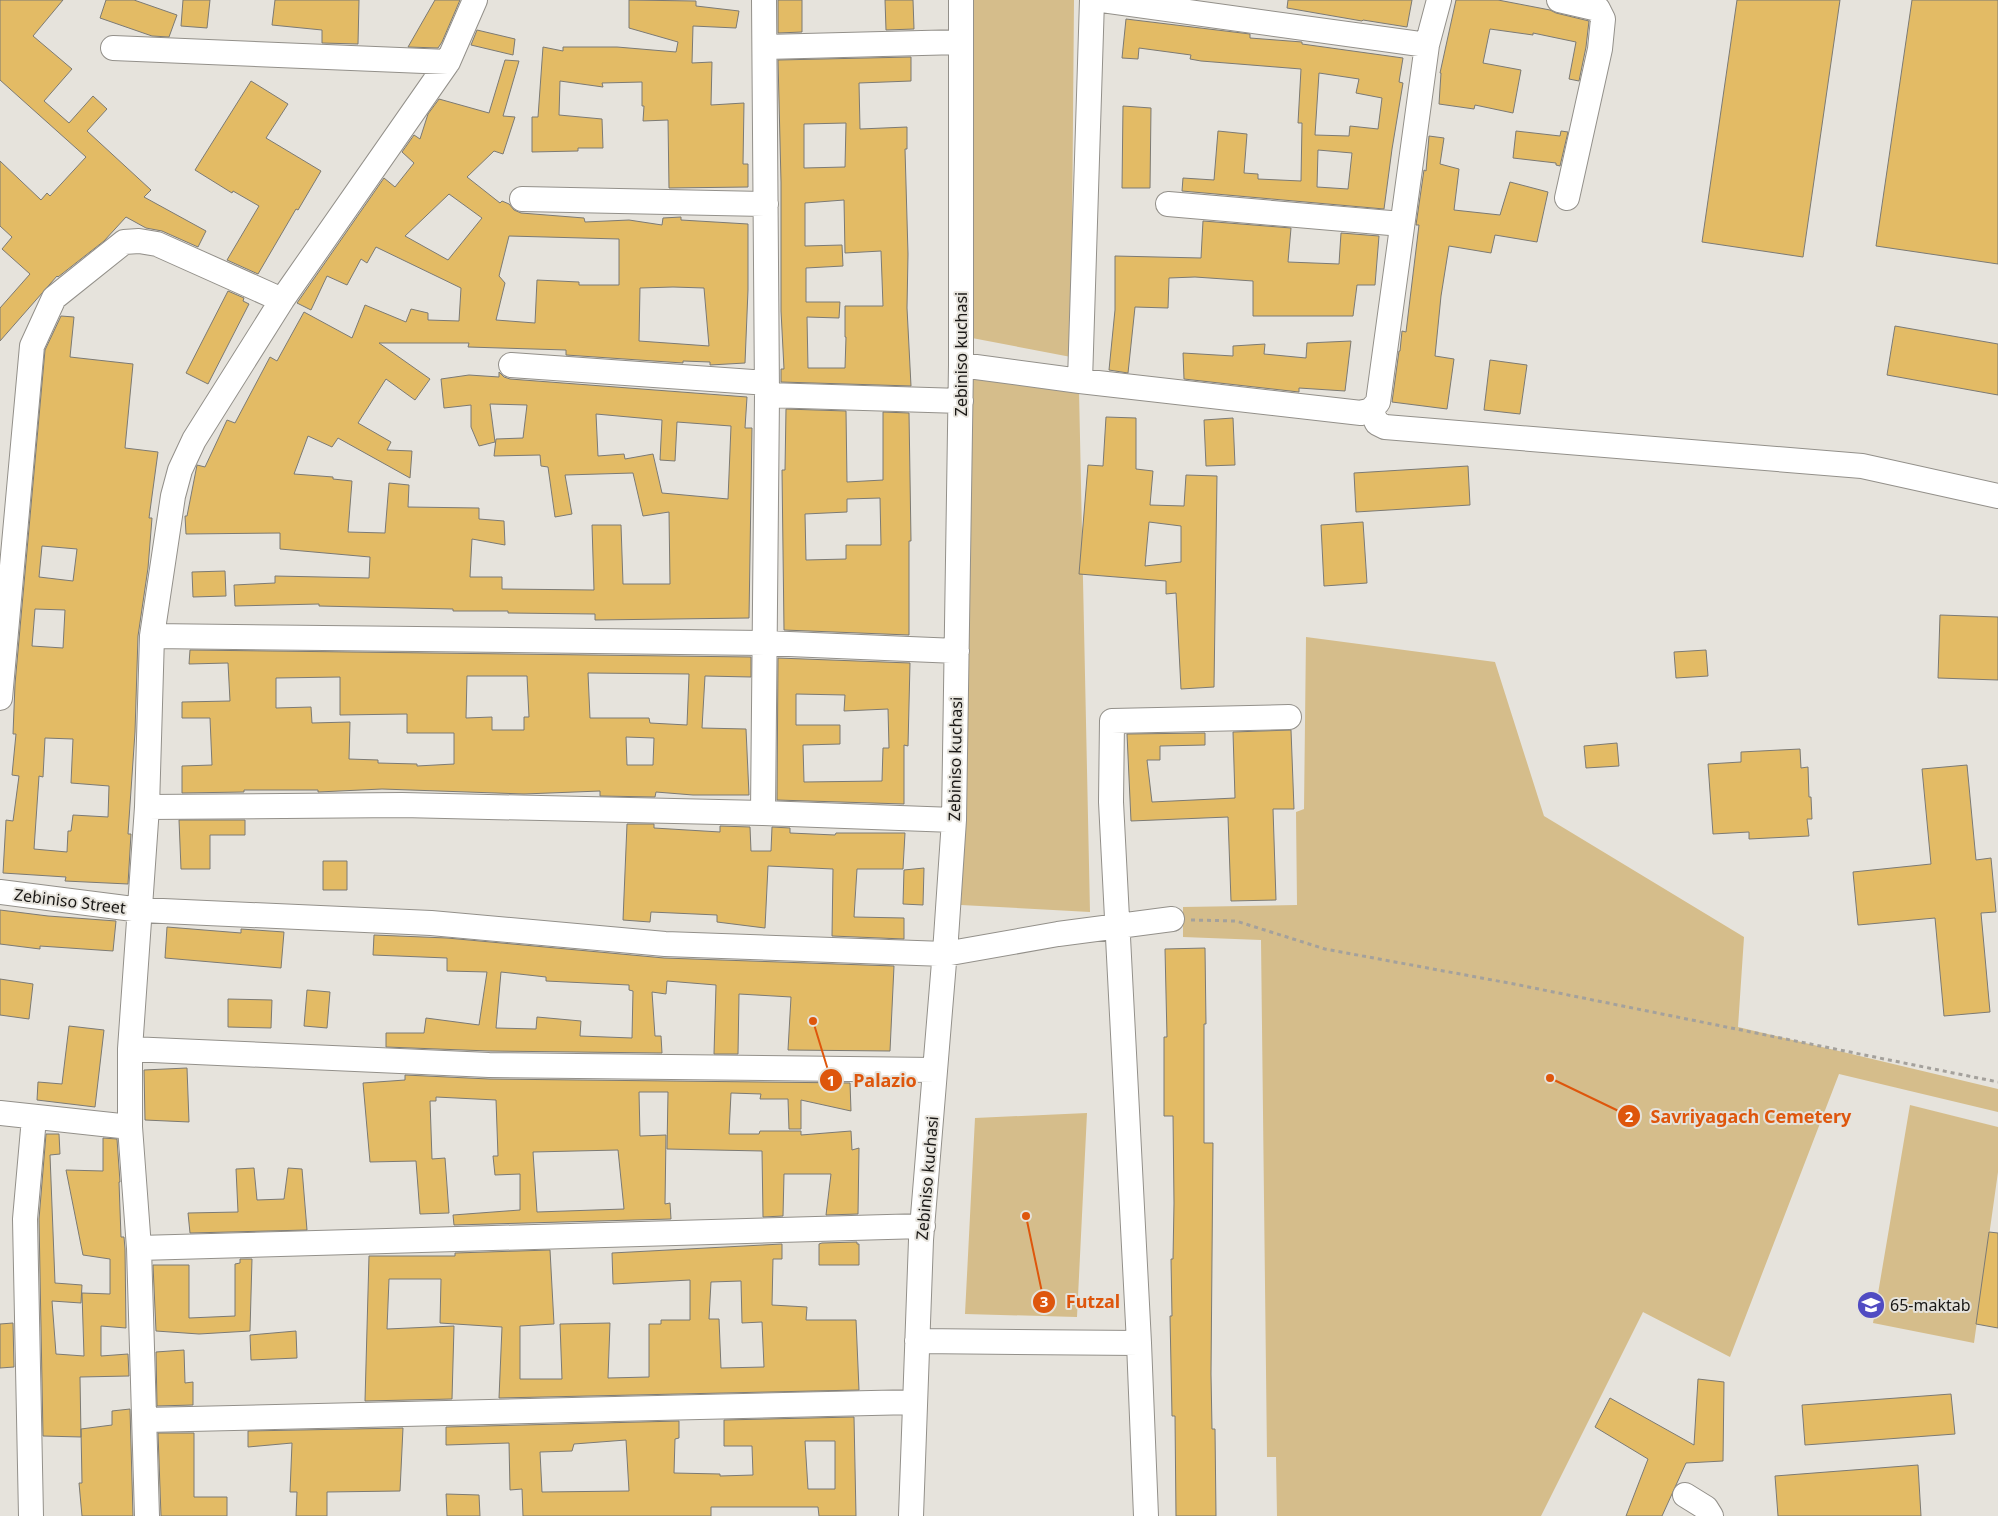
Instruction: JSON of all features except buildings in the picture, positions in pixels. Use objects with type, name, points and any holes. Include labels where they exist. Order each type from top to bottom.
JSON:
[{"type":"street","points":[[147,1516],[139,1248],[130,1127],[130,1049],[147,807],[152,636],[173,496],[180,470],[194,440],[282,300],[448,62],[475,0]]},
{"type":"street","points":[[763,813],[767,389],[764,0]]},
{"type":"street","name":"Zebiniso kuchasi","points":[[910,1516],[923,1226],[954,820],[961,365],[961,0]]},
{"type":"street","points":[[1080,381],[1092,0]]},
{"type":"street","points":[[1102,0],[1427,46]]},
{"type":"street","points":[[961,365],[1080,381],[1361,413],[1371,410],[1378,402],[1427,46],[1438,0]]},
{"type":"street","points":[[1559,0],[1601,5],[1604,19],[1600,49],[1567,198]]},
{"type":"street","points":[[765,46],[961,42]]},
{"type":"street","points":[[113,48],[448,62]]},
{"type":"street","points":[[522,199],[766,204]]},
{"type":"street","points":[[1168,204],[1402,224]]},
{"type":"street","points":[[0,698],[32,346],[54,298],[124,242],[139,241],[157,244],[282,300]]},
{"type":"street","points":[[511,365],[767,389],[960,401]]},
{"type":"street","points":[[1371,410],[1376,423],[1385,427],[1862,466],[1998,496]]},
{"type":"street","points":[[152,636],[765,643],[957,651]]},
{"type":"street","points":[[1146,1516],[1140,1343],[1111,802],[1112,721],[1289,717]]},
{"type":"street","points":[[147,807],[402,805],[763,813],[954,820]]},
{"type":"street","name":"Zebiniso Street","points":[[0,892],[141,910],[431,923],[664,944],[945,954],[1058,934],[1172,919]]},
{"type":"street","points":[[130,1049],[489,1065],[935,1070]]},
{"type":"street","points":[[0,1113],[130,1127]]},
{"type":"street","points":[[31,1516],[25,1219],[34,1118]]},
{"type":"street","points":[[139,1248],[923,1226]]},
{"type":"street","points":[[917,1341],[1140,1343]]},
{"type":"street","points":[[145,1420],[915,1402]]},
{"type":"street","points":[[1685,1495],[1706,1508],[1711,1516]]},
{"type":"path","points":[[1172,919],[1236,922],[1325,950],[1514,984],[1998,1082]]},
{"type":"shaded area","points":[[973,0],[1074,0],[1071,357],[972,338]]},
{"type":"shaded area","points":[[972,376],[1079,390],[1090,912],[961,905]]},
{"type":"shaded area","points":[[1306,637],[1495,662],[1544,816],[1744,937],[1738,1027],[1998,1089],[1998,1112],[1839,1074],[1730,1357],[1643,1312],[1541,1516],[1277,1516],[1276,1457],[1267,1457],[1261,940],[1183,937],[1183,907],[1297,905],[1296,812],[1304,809]]},
{"type":"shaded area","points":[[1910,1105],[1998,1127],[1998,1172],[1974,1343],[1873,1323]]},
{"type":"shaded area","points":[[1087,1113],[1077,1317],[965,1314],[975,1118]]},
{"type":"place","name":"Palazio","points":[[813,1021]]},
{"type":"place","name":"Savriyagach Cemetery","points":[[1550,1078]]},
{"type":"place","name":"Futzal","points":[[1026,1216]]},
{"type":"place","name":"65-maktab","points":[[1871,1305]]}]
